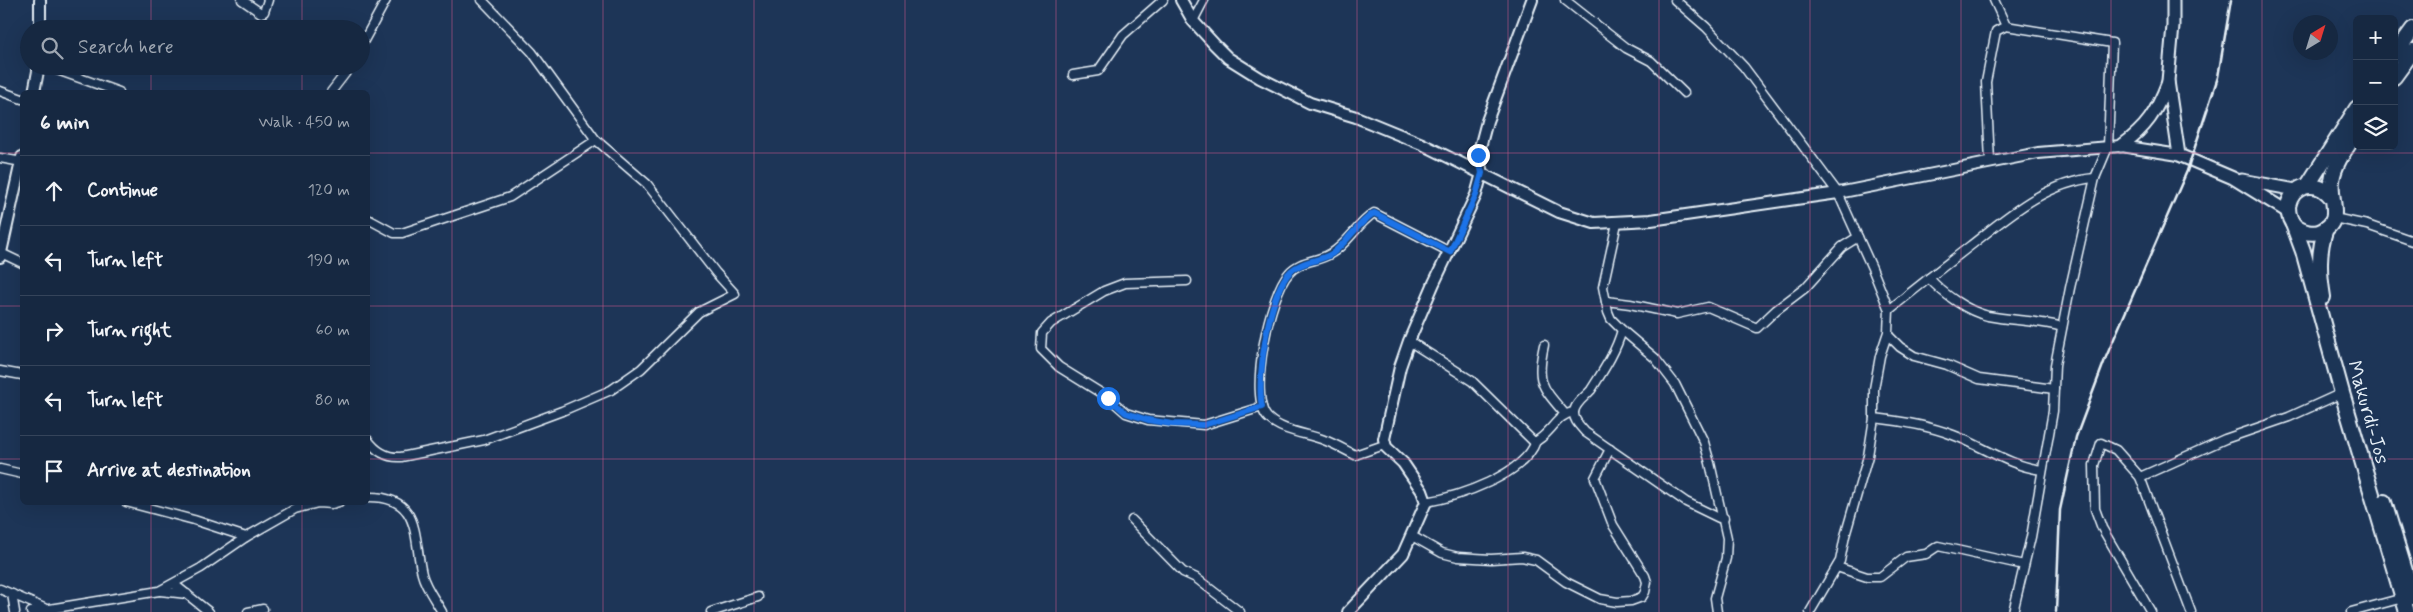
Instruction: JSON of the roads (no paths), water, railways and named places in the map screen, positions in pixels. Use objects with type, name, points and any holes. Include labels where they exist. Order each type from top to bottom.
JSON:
[{"type":"highway","points":[[2398,50],[2413,29]]},
{"type":"highway","points":[[2398,72],[2413,51]]},
{"type":"highway","points":[[2353,114],[2302,188],[2289,200],[2290,218],[2305,232],[2320,231],[2330,223],[2335,211],[2332,198],[2332,181],[2336,166],[2353,138]]},
{"type":"highway","points":[[2302,188],[2322,188],[2332,198]]},
{"type":"highway","name":"Makurdi-Jos","points":[[2290,218],[2303,251],[2342,393],[2410,595]]},
{"type":"highway","name":"Makurdi-Jos","points":[[2330,223],[2320,254],[2319,273],[2324,299],[2410,595],[2407,612]]},
{"type":"main road","points":[[40,0],[40,20]]},
{"type":"main road","points":[[1181,0],[1193,21],[1228,58],[1260,78],[1310,103],[1356,117],[1422,144],[1559,212],[1579,220],[1594,223],[1617,223],[1838,193],[1990,161],[2038,153],[2121,146],[2179,155],[2233,178],[2290,218]]},
{"type":"main road","points":[[1348,612],[1403,554],[1426,502],[1424,494],[1403,463],[1384,445],[1400,368],[1409,341],[1434,283],[1476,195],[1482,173],[1478,155],[1487,121],[1532,0]]},
{"type":"main road","points":[[2173,0],[2173,26],[2168,81],[2179,155]]},
{"type":"main road","points":[[34,90],[37,75]]},
{"type":"main road","points":[[2121,146],[2141,131],[2157,110],[2168,81]]},
{"type":"main road","points":[[0,256],[20,173]]},
{"type":"main road","points":[[2233,178],[2302,188]]},
{"type":"street","points":[[242,0],[261,13],[264,12],[268,0]]},
{"type":"street","points":[[370,29],[386,0]]},
{"type":"street","points":[[370,442],[380,452],[392,458],[401,457],[484,440],[562,411],[627,380],[699,312],[735,294],[716,273],[647,184],[596,140],[532,52],[482,0]]},
{"type":"street","points":[[1073,75],[1098,71],[1123,35],[1163,0]]},
{"type":"street","points":[[1193,21],[1204,0]]},
{"type":"street","points":[[1565,0],[1621,44],[1651,61],[1684,92]]},
{"type":"street","points":[[1675,0],[1706,27],[1744,67],[1838,193],[1889,310],[1888,335],[1880,356],[1874,389],[1874,418],[1868,456],[1837,567],[1810,612]]},
{"type":"street","points":[[1994,0],[2006,26]]},
{"type":"street","points":[[1990,161],[1986,82],[1996,31],[2006,26],[2112,43],[2108,147],[2095,178],[2062,327],[2055,365],[2053,411],[2024,565],[2013,612]]},
{"type":"street","points":[[71,75],[112,90]]},
{"type":"street","points":[[333,90],[344,75]]},
{"type":"street","points":[[0,91],[20,98]]},
{"type":"street","points":[[370,220],[394,233],[402,233],[510,197],[596,140]]},
{"type":"street","points":[[0,158],[20,164]]},
{"type":"street","points":[[1889,310],[2026,204],[2063,185],[2095,178]]},
{"type":"street","points":[[1384,445],[1355,455],[1324,440],[1283,428],[1268,418],[1262,407],[1262,361],[1268,326],[1282,285],[1289,272],[1308,261],[1332,254],[1374,213],[1450,252]]},
{"type":"street","points":[[1617,223],[1604,275],[1606,301],[1611,319],[1655,358],[1675,384],[1704,442],[1724,518],[1727,538],[1726,558],[1715,598],[1717,612]]},
{"type":"street","points":[[2330,223],[2367,225],[2413,241]]},
{"type":"street","points":[[1606,301],[1677,314],[1708,307],[1757,328],[1776,310],[1805,288],[1842,247],[1858,237]]},
{"type":"street","points":[[0,256],[20,262]]},
{"type":"street","points":[[1930,278],[1941,290],[1956,300],[1988,316],[2043,322],[2062,327]]},
{"type":"street","points":[[1187,282],[1125,284],[1104,291],[1051,323],[1042,333],[1041,348],[1059,367],[1108,398],[1126,413],[1148,420],[1204,425],[1262,407]]},
{"type":"street","points":[[1426,502],[1471,490],[1509,471],[1521,461],[1536,441],[1565,414],[1574,412],[1609,361],[1622,330]]},
{"type":"street","points":[[1888,335],[1900,347],[1914,356],[1947,365],[1979,379],[2054,389]]},
{"type":"street","points":[[1409,341],[1472,381],[1532,440],[1536,441]]},
{"type":"street","points":[[1544,345],[1539,368],[1542,384],[1565,414]]},
{"type":"street","points":[[0,371],[20,375]]},
{"type":"street","points":[[2140,477],[2225,439],[2289,417],[2342,393]]},
{"type":"street","points":[[1574,412],[1576,422],[1585,432],[1686,502],[1719,518],[1724,518]]},
{"type":"street","points":[[1874,418],[1923,425],[1968,441],[2012,463],[2042,470]]},
{"type":"street","points":[[2151,612],[2102,528],[2095,509],[2094,465],[2100,444],[2104,443],[2116,450],[2140,477],[2192,612]]},
{"type":"street","points":[[1412,536],[1442,553],[1458,557],[1530,558],[1536,560],[1587,594],[1617,602],[1637,600],[1645,592],[1646,579],[1613,525],[1595,478],[1610,449]]},
{"type":"street","points":[[0,469],[20,474]]},
{"type":"street","points":[[370,497],[387,498],[394,501],[404,509],[415,524],[422,574],[442,612]]},
{"type":"street","points":[[137,505],[194,520],[246,537]]},
{"type":"street","points":[[159,591],[201,568],[246,537],[295,509],[308,505]]},
{"type":"street","points":[[1132,520],[1183,572],[1196,578],[1240,612]]},
{"type":"street","points":[[1837,567],[1867,577],[1880,577],[1906,557],[1926,554],[1938,546],[2024,565]]},
{"type":"street","points":[[174,584],[209,612]]},
{"type":"street","points":[[0,589],[46,609]]},
{"type":"street","points":[[31,612],[159,591],[188,594]]},
{"type":"street","points":[[12,594],[15,612]]},
{"type":"street","points":[[2351,612],[2410,595]]},
{"type":"street","points":[[711,612],[758,597]]},
{"type":"street","points":[[248,612],[263,608]]},
{"type":"railway","points":[[2056,612],[2060,510],[2076,437],[2106,357],[2187,171],[2218,77],[2231,0]]}]
